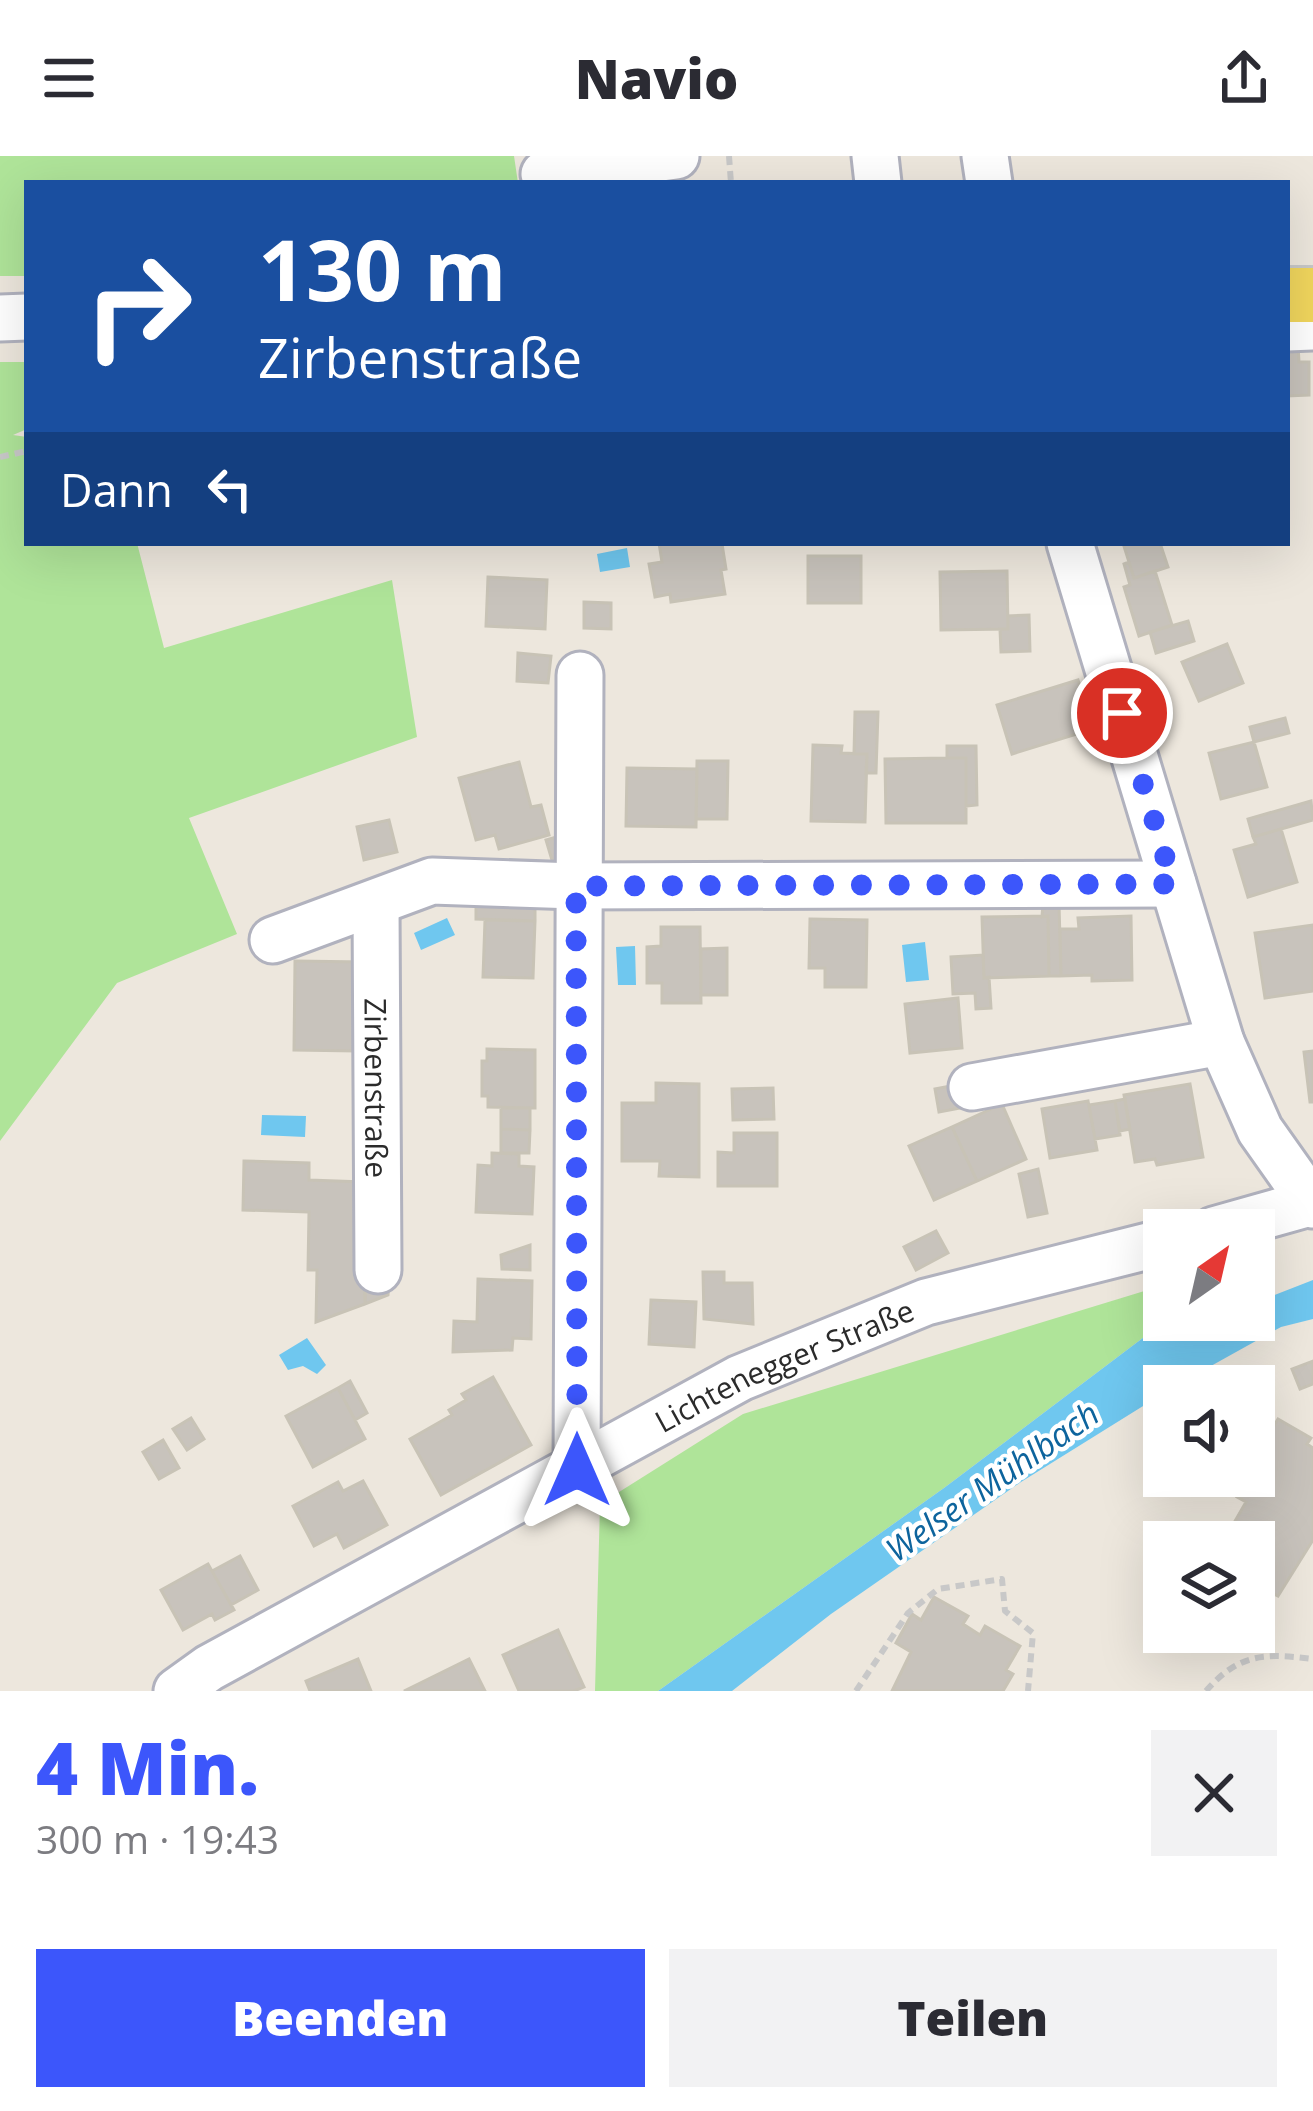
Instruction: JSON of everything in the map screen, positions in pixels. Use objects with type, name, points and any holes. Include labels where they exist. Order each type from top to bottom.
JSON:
[{"type":"street","points":[[543,171],[627,173],[676,156]]},
{"type":"street","points":[[1071,546],[1221,1042],[1259,1130],[1312,1203],[1275,1213]]},
{"type":"street","points":[[577,1470],[580,675]]},
{"type":"street","points":[[273,940],[432,881],[576,886],[1173,884]]},
{"type":"street","name":"Zirbenstraße","points":[[376,904],[378,1270]]},
{"type":"street","points":[[972,1087],[1221,1042]]},
{"type":"street","name":"Lichtenegger Straße","points":[[177,1691],[209,1668],[740,1378],[926,1302],[1143,1247]]},
{"type":"path","points":[[856,1691],[908,1613],[938,1589],[1002,1579],[1005,1611],[1033,1633],[1028,1691]]},
{"type":"path","points":[[1206,1691],[1243,1659],[1280,1655],[1313,1659]]},
{"type":"green space","points":[[0,156],[514,156],[518,180],[24,180],[24,276],[0,276]]},
{"type":"green space","points":[[0,362],[24,362],[24,430],[13,435],[24,437],[24,546],[138,546],[164,648],[392,580],[417,737],[189,818],[237,934],[117,983],[0,1141]]},
{"type":"green space","points":[[1143,1291],[1143,1338],[944,1488],[658,1691],[595,1691],[600,1504],[743,1414]]},
{"type":"water","points":[[627,548],[630,567],[600,572],[597,554]]},
{"type":"water","points":[[447,918],[455,935],[421,950],[414,933]]},
{"type":"water","points":[[925,942],[929,980],[906,982],[902,945]]},
{"type":"water","points":[[635,946],[636,985],[618,985],[616,947]]},
{"type":"water","points":[[262,1115],[306,1116],[305,1137],[261,1135]]},
{"type":"water","points":[[1313,1280],[1313,1319],[1275,1330],[1275,1295]]},
{"type":"water","points":[[307,1338],[326,1365],[317,1374],[303,1366],[288,1370],[279,1355]]},
{"type":"water","name":"Welser Mühlbach","points":[[1143,1338],[1256,1341],[1213,1365],[1143,1365],[1143,1406],[1021,1482],[831,1614],[732,1691],[658,1691],[944,1488]]},
{"type":"building","points":[[1290,345],[1298,345],[1299,362],[1309,362],[1309,395],[1290,396]]},
{"type":"building","points":[[659,546],[722,546],[725,594],[671,602],[670,594],[655,597],[649,564],[662,562]]},
{"type":"building","points":[[1124,546],[1161,546],[1168,567],[1134,578]]},
{"type":"building","points":[[808,556],[861,556],[861,603],[808,603]]},
{"type":"building","points":[[1129,562],[1134,578],[1155,571],[1172,625],[1139,636],[1124,587],[1130,585],[1124,564]]},
{"type":"building","points":[[1007,571],[1008,629],[941,630],[940,572]]},
{"type":"building","points":[[488,577],[547,580],[545,629],[486,626]]},
{"type":"building","points":[[584,602],[611,603],[611,629],[584,628]]},
{"type":"building","points":[[1029,615],[1030,651],[1001,652],[1000,629],[1008,629],[1008,616]]},
{"type":"building","points":[[1188,621],[1194,641],[1156,653],[1150,632]]},
{"type":"building","points":[[1227,644],[1243,683],[1199,701],[1182,662]]},
{"type":"building","points":[[518,653],[551,656],[548,683],[517,681]]},
{"type":"building","points":[[1078,680],[1093,729],[1012,754],[997,705]]},
{"type":"building","points":[[855,712],[878,712],[876,773],[866,773],[867,754],[854,754]]},
{"type":"building","points":[[1285,718],[1289,733],[1254,742],[1250,727]]},
{"type":"building","points":[[1254,742],[1267,787],[1221,799],[1209,753]]},
{"type":"building","points":[[813,745],[842,746],[841,753],[867,754],[865,822],[811,821]]},
{"type":"building","points":[[947,746],[976,746],[977,805],[966,806],[966,758],[947,758]]},
{"type":"building","points":[[966,758],[966,823],[886,823],[885,759]]},
{"type":"building","points":[[697,761],[728,761],[727,819],[696,819]]},
{"type":"building","points":[[519,762],[531,807],[541,805],[549,835],[499,849],[495,835],[476,840],[459,778]]},
{"type":"building","points":[[627,768],[697,769],[696,827],[626,826]]},
{"type":"building","points":[[1311,801],[1313,820],[1253,837],[1248,819]]},
{"type":"building","points":[[389,820],[397,852],[364,860],[357,827]]},
{"type":"building","points":[[1281,829],[1297,882],[1248,897],[1234,850],[1256,844],[1253,837]]},
{"type":"building","points":[[567,834],[569,863],[554,867],[546,840]]},
{"type":"building","points":[[476,903],[535,905],[535,921],[476,919]]},
{"type":"building","points":[[1043,904],[1059,904],[1061,976],[1049,976],[1048,916],[1042,917]]},
{"type":"building","points":[[1048,916],[1049,976],[984,978],[982,917]]},
{"type":"building","points":[[1131,916],[1132,980],[1061,976],[1060,929],[1079,929],[1078,918]]},
{"type":"building","points":[[810,919],[867,920],[866,987],[825,987],[825,968],[809,968]]},
{"type":"building","points":[[485,920],[535,921],[533,978],[483,977]]},
{"type":"building","points":[[1313,925],[1313,991],[1265,998],[1255,933]]},
{"type":"building","points":[[661,927],[700,927],[701,1003],[662,1003],[662,983],[647,983],[647,947],[661,946]]},
{"type":"building","points":[[727,948],[727,995],[701,995],[701,949]]},
{"type":"building","points":[[983,955],[991,1008],[976,1009],[975,993],[953,994],[951,957]]},
{"type":"building","points":[[295,961],[363,962],[356,1051],[294,1050]]},
{"type":"building","points":[[958,998],[962,1048],[910,1053],[905,1004]]},
{"type":"building","points":[[487,1049],[535,1050],[535,1108],[488,1107],[488,1096],[482,1096],[482,1061],[487,1061]]},
{"type":"building","points":[[1313,1051],[1313,1102],[1310,1102],[1304,1052]]},
{"type":"building","points":[[656,1083],[699,1084],[699,1177],[659,1176],[660,1161],[622,1161],[622,1103],[656,1103]]},
{"type":"building","points":[[961,1084],[965,1107],[939,1112],[935,1089]]},
{"type":"building","points":[[1190,1084],[1203,1157],[1157,1165],[1155,1159],[1135,1162],[1124,1095]]},
{"type":"building","points":[[773,1088],[774,1119],[733,1120],[732,1089]]},
{"type":"building","points":[[1125,1099],[1130,1129],[1120,1131],[1115,1101]]},
{"type":"building","points":[[1088,1101],[1097,1150],[1050,1158],[1042,1109]]},
{"type":"building","points":[[1115,1101],[1120,1135],[1095,1139],[1089,1105]]},
{"type":"building","points":[[1002,1104],[1026,1159],[977,1181],[952,1127]]},
{"type":"building","points":[[501,1108],[530,1108],[530,1130],[501,1129]]},
{"type":"building","points":[[952,1127],[977,1181],[934,1200],[909,1146]]},
{"type":"building","points":[[501,1129],[530,1130],[529,1153],[501,1153]]},
{"type":"building","points":[[734,1133],[777,1133],[777,1186],[718,1186],[718,1152],[734,1153]]},
{"type":"building","points":[[492,1153],[519,1154],[519,1166],[534,1167],[532,1214],[476,1212],[478,1165],[492,1166]]},
{"type":"building","points":[[244,1161],[309,1163],[309,1180],[363,1182],[365,1304],[316,1322],[317,1270],[308,1270],[309,1212],[243,1210]]},
{"type":"building","points":[[1038,1169],[1047,1213],[1028,1217],[1019,1174]]},
{"type":"building","points":[[936,1231],[948,1253],[916,1270],[904,1247]]},
{"type":"building","points":[[530,1245],[530,1270],[502,1269],[501,1255]]},
{"type":"building","points":[[703,1272],[724,1272],[724,1283],[752,1283],[753,1324],[704,1319]]},
{"type":"building","points":[[366,1273],[390,1274],[388,1295],[365,1304]]},
{"type":"building","points":[[478,1279],[532,1281],[531,1339],[513,1338],[512,1350],[453,1352],[454,1321],[477,1322]]},
{"type":"building","points":[[651,1300],[696,1302],[694,1347],[649,1344]]},
{"type":"building","points":[[1313,1361],[1313,1384],[1300,1389],[1292,1369]]},
{"type":"building","points":[[493,1377],[531,1445],[441,1495],[410,1439],[452,1415],[449,1410],[466,1400],[462,1394]]},
{"type":"building","points":[[350,1381],[367,1413],[355,1420],[338,1388]]},
{"type":"building","points":[[338,1388],[365,1439],[313,1467],[286,1416]]},
{"type":"building","points":[[191,1418],[204,1439],[187,1450],[173,1429]]},
{"type":"building","points":[[1278,1419],[1311,1438],[1307,1444],[1313,1448],[1313,1540],[1278,1596],[1275,1521],[1235,1521],[1246,1502],[1237,1497],[1275,1497]]},
{"type":"building","points":[[163,1440],[179,1468],[159,1479],[143,1452]]},
{"type":"building","points":[[363,1481],[387,1525],[344,1548],[337,1534],[314,1546],[293,1506],[338,1482],[343,1491]]},
{"type":"building","points":[[240,1556],[258,1590],[231,1605],[212,1571]]},
{"type":"building","points":[[208,1564],[234,1610],[215,1620],[212,1614],[183,1630],[161,1590]]},
{"type":"building","points":[[934,1597],[968,1616],[963,1624],[980,1635],[985,1626],[1020,1646],[1006,1670],[1013,1674],[1003,1691],[892,1691],[911,1652],[896,1643],[912,1614],[921,1620]]},
{"type":"building","points":[[558,1630],[584,1687],[519,1691],[503,1655]]},
{"type":"building","points":[[358,1659],[371,1691],[310,1691],[306,1681]]},
{"type":"building","points":[[469,1659],[485,1691],[404,1691]]},
{"type":"route","points":[[577,1470],[576,886],[1173,884],[1122,713]]}]
